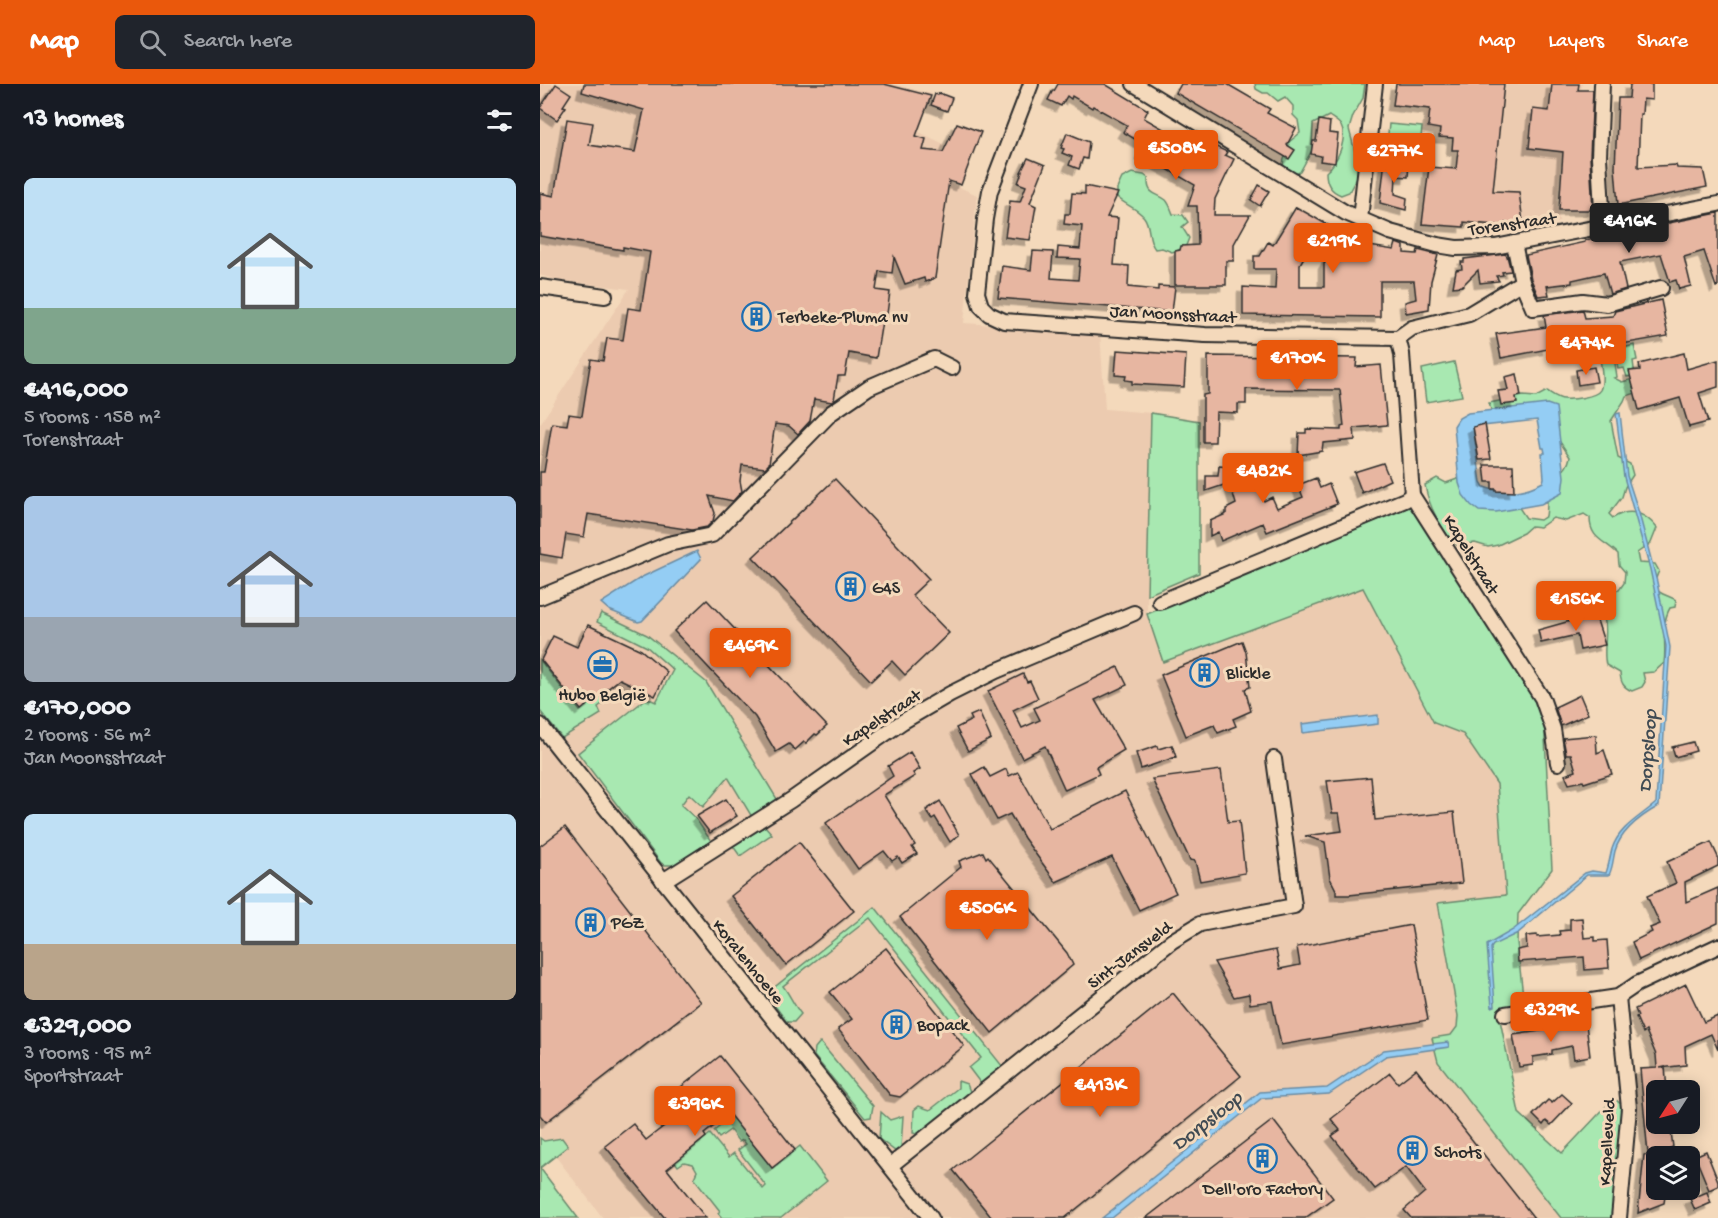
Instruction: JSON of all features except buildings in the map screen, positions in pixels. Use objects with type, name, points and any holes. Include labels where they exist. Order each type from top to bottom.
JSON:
[{"type":"street","name":"Jan Moonsstraat","points":[[1031,84],[990,191],[985,219],[977,293],[981,306],[989,314],[1004,321],[1168,333],[1398,338],[1412,328],[1469,314],[1522,282]]},
{"type":"street","name":"Torenstraat","points":[[1134,84],[1346,213],[1412,239],[1456,248],[1475,249],[1718,204]]},
{"type":"street","points":[[1360,219],[1375,84]]},
{"type":"street","points":[[1602,84],[1599,157],[1603,227]]},
{"type":"street","points":[[1514,243],[1522,282],[1533,308],[1583,301],[1607,304],[1661,288]]},
{"type":"street","points":[[540,287],[605,296]]},
{"type":"street","name":"Kapelstraat","points":[[1398,338],[1403,366],[1412,495],[1542,698],[1553,729],[1558,763]]},
{"type":"street","points":[[540,597],[668,544],[712,535],[831,413],[869,387],[934,359],[952,368]]},
{"type":"street","points":[[1160,602],[1405,501],[1412,495]]},
{"type":"street","name":"Kapelstraat","points":[[663,881],[791,800],[902,722],[950,694],[1006,667],[1134,613]]},
{"type":"street","name":"Koralenhoeve","points":[[540,725],[931,1218]]},
{"type":"street","name":"Sint-Jansveld","points":[[890,1166],[1172,941],[1200,924],[1294,906],[1274,759]]},
{"type":"street","points":[[1505,1014],[1618,997],[1637,984],[1718,946]]},
{"type":"street","name":"Kapelleveld","points":[[1618,997],[1629,1108],[1619,1218]]},
{"type":"shaded area","points":[[540,84],[891,84],[932,94],[919,132],[944,144],[932,175],[977,195],[964,323],[1100,332],[1105,409],[1151,413],[1147,614],[1163,662],[1363,588],[1434,723],[1463,734],[1497,784],[1506,895],[1458,1016],[1457,1027],[1450,1035],[1432,1039],[1438,1062],[1561,1218],[603,1218],[540,1136],[540,424],[629,289],[557,280],[540,275]]},
{"type":"shaded area","points":[[1429,84],[1582,84],[1574,140],[1563,139],[1557,200],[1559,222],[1507,233],[1468,229],[1476,136],[1425,129]]},
{"type":"green space","points":[[1255,84],[1365,84],[1363,98],[1349,129],[1360,171],[1349,192],[1341,195],[1334,191],[1329,186],[1326,176],[1342,144],[1343,131],[1340,125],[1329,116],[1313,124],[1312,150],[1300,172],[1292,175],[1283,163],[1289,142],[1300,133],[1298,120],[1293,115],[1293,106],[1285,97],[1278,101],[1268,93],[1256,89]]},
{"type":"green space","points":[[1389,124],[1422,127],[1419,161],[1386,156]]},
{"type":"green space","points":[[1132,173],[1148,178],[1151,191],[1166,200],[1173,214],[1183,215],[1188,222],[1182,227],[1189,238],[1185,248],[1172,252],[1162,248],[1155,249],[1144,217],[1117,197],[1117,189],[1122,178]]},
{"type":"green space","points":[[1634,345],[1637,360],[1633,361],[1635,376],[1627,377],[1624,368],[1618,369],[1615,350]]},
{"type":"green space","points":[[1613,350],[1617,377],[1614,378],[1622,382],[1652,374],[1656,387],[1626,396],[1611,421],[1618,458],[1630,464],[1633,475],[1622,497],[1609,514],[1613,518],[1625,513],[1637,513],[1657,528],[1651,543],[1637,553],[1639,563],[1655,564],[1659,571],[1656,588],[1676,600],[1675,607],[1670,608],[1665,621],[1664,663],[1654,672],[1643,673],[1645,682],[1642,687],[1632,691],[1623,684],[1620,673],[1606,665],[1605,620],[1594,610],[1583,609],[1581,602],[1585,595],[1619,590],[1624,583],[1625,572],[1619,565],[1618,554],[1595,535],[1590,518],[1584,514],[1566,521],[1553,518],[1540,527],[1531,526],[1523,533],[1498,545],[1488,547],[1475,543],[1457,545],[1451,540],[1437,518],[1425,485],[1437,478],[1446,483],[1466,476],[1476,491],[1518,506],[1526,518],[1540,520],[1546,516],[1550,485],[1565,468],[1570,457],[1554,433],[1551,421],[1492,413],[1489,403],[1523,396],[1536,397],[1547,391],[1564,399],[1594,394],[1600,390],[1602,381],[1599,351]]},
{"type":"green space","points":[[1454,362],[1462,396],[1426,402],[1422,369]]},
{"type":"green space","points":[[1151,413],[1199,421],[1199,573],[1147,595]]},
{"type":"green space","points":[[1414,505],[1544,719],[1552,869],[1518,914],[1517,942],[1524,1005],[1498,1010],[1519,1113],[1562,1153],[1614,1098],[1626,1109],[1615,1218],[1561,1218],[1438,1062],[1432,1038],[1451,1035],[1457,1027],[1458,1016],[1438,903],[1506,895],[1497,784],[1463,734],[1434,723],[1363,588],[1163,662],[1147,614]]},
{"type":"green space","points":[[601,613],[647,635],[706,682],[777,799],[752,817],[728,777],[703,807],[689,794],[681,805],[696,819],[711,841],[674,865],[661,863],[578,753],[647,698],[656,702],[673,670],[647,647],[597,622]]},
{"type":"green space","points":[[540,660],[580,711],[608,688],[613,696],[598,707],[601,714],[562,738],[540,711]]},
{"type":"green space","points":[[765,826],[772,834],[740,856],[733,846]]},
{"type":"green space","points":[[875,907],[1003,1067],[981,1084],[969,1068],[981,1058],[870,918],[783,986],[801,1014],[794,1022],[787,1022],[766,994]]},
{"type":"green space","points":[[820,1042],[873,1106],[871,1117],[865,1118],[814,1056],[815,1048]]},
{"type":"green space","points":[[958,1081],[967,1084],[971,1094],[920,1135],[913,1133],[914,1110],[919,1106],[930,1110],[958,1088]]},
{"type":"green space","points":[[881,1112],[890,1120],[903,1116],[901,1148],[895,1151],[879,1139]]},
{"type":"green space","points":[[732,1117],[772,1168],[800,1146],[827,1181],[781,1218],[722,1218],[718,1213],[720,1211],[694,1178],[697,1171],[693,1164],[684,1162],[678,1166],[675,1162],[710,1134],[729,1157],[734,1153],[763,1189],[766,1186],[738,1150],[746,1144],[743,1140],[739,1142],[730,1130],[719,1138],[714,1131]]},
{"type":"green space","points":[[540,1138],[544,1141],[562,1138],[568,1146],[540,1168]]},
{"type":"green space","points":[[540,1168],[578,1218],[540,1218]]},
{"type":"water","points":[[1547,404],[1556,407],[1564,477],[1562,493],[1541,504],[1496,512],[1479,511],[1471,505],[1463,495],[1459,483],[1454,426],[1459,418],[1468,413]],"holes":[[[1537,420],[1545,453],[1542,453],[1543,482],[1514,491],[1499,491],[1484,487],[1481,482],[1473,427]]]},
{"type":"water","points":[[1620,413],[1627,476],[1657,582],[1670,647],[1659,806],[1627,830],[1618,843],[1609,875],[1587,875],[1518,933],[1493,945],[1491,948],[1495,1006],[1492,1007],[1487,945],[1513,930],[1585,873],[1592,871],[1606,873],[1612,849],[1620,834],[1656,803],[1666,646],[1650,569],[1624,477],[1616,414]]},
{"type":"water","points":[[697,551],[701,559],[642,621],[638,622],[609,610],[601,603],[642,577]]},
{"type":"water","points":[[1378,715],[1378,724],[1303,733],[1302,724]]},
{"type":"water","points":[[1448,1042],[1449,1047],[1386,1056],[1329,1094],[1262,1098],[1112,1218],[1102,1218],[1260,1092],[1327,1088],[1384,1050]]},
{"type":"place","name":"Terbeke-Pluma nv","points":[[757,316]]},
{"type":"place","name":"G4S","points":[[851,587]]},
{"type":"place","name":"Hubo België","points":[[602,665]]},
{"type":"place","name":"Blickle","points":[[1205,672]]},
{"type":"place","name":"PGZ","points":[[590,922]]},
{"type":"place","name":"Bopack","points":[[896,1024]]},
{"type":"place","name":"Schots","points":[[1413,1151]]},
{"type":"place","name":"Dell'oro Factory","points":[[1263,1159]]},
{"type":"water label","name":"Dorpsloop","points":[[1646,751]]},
{"type":"water label","name":"Dorpsloop","points":[[1206,1120]]}]
